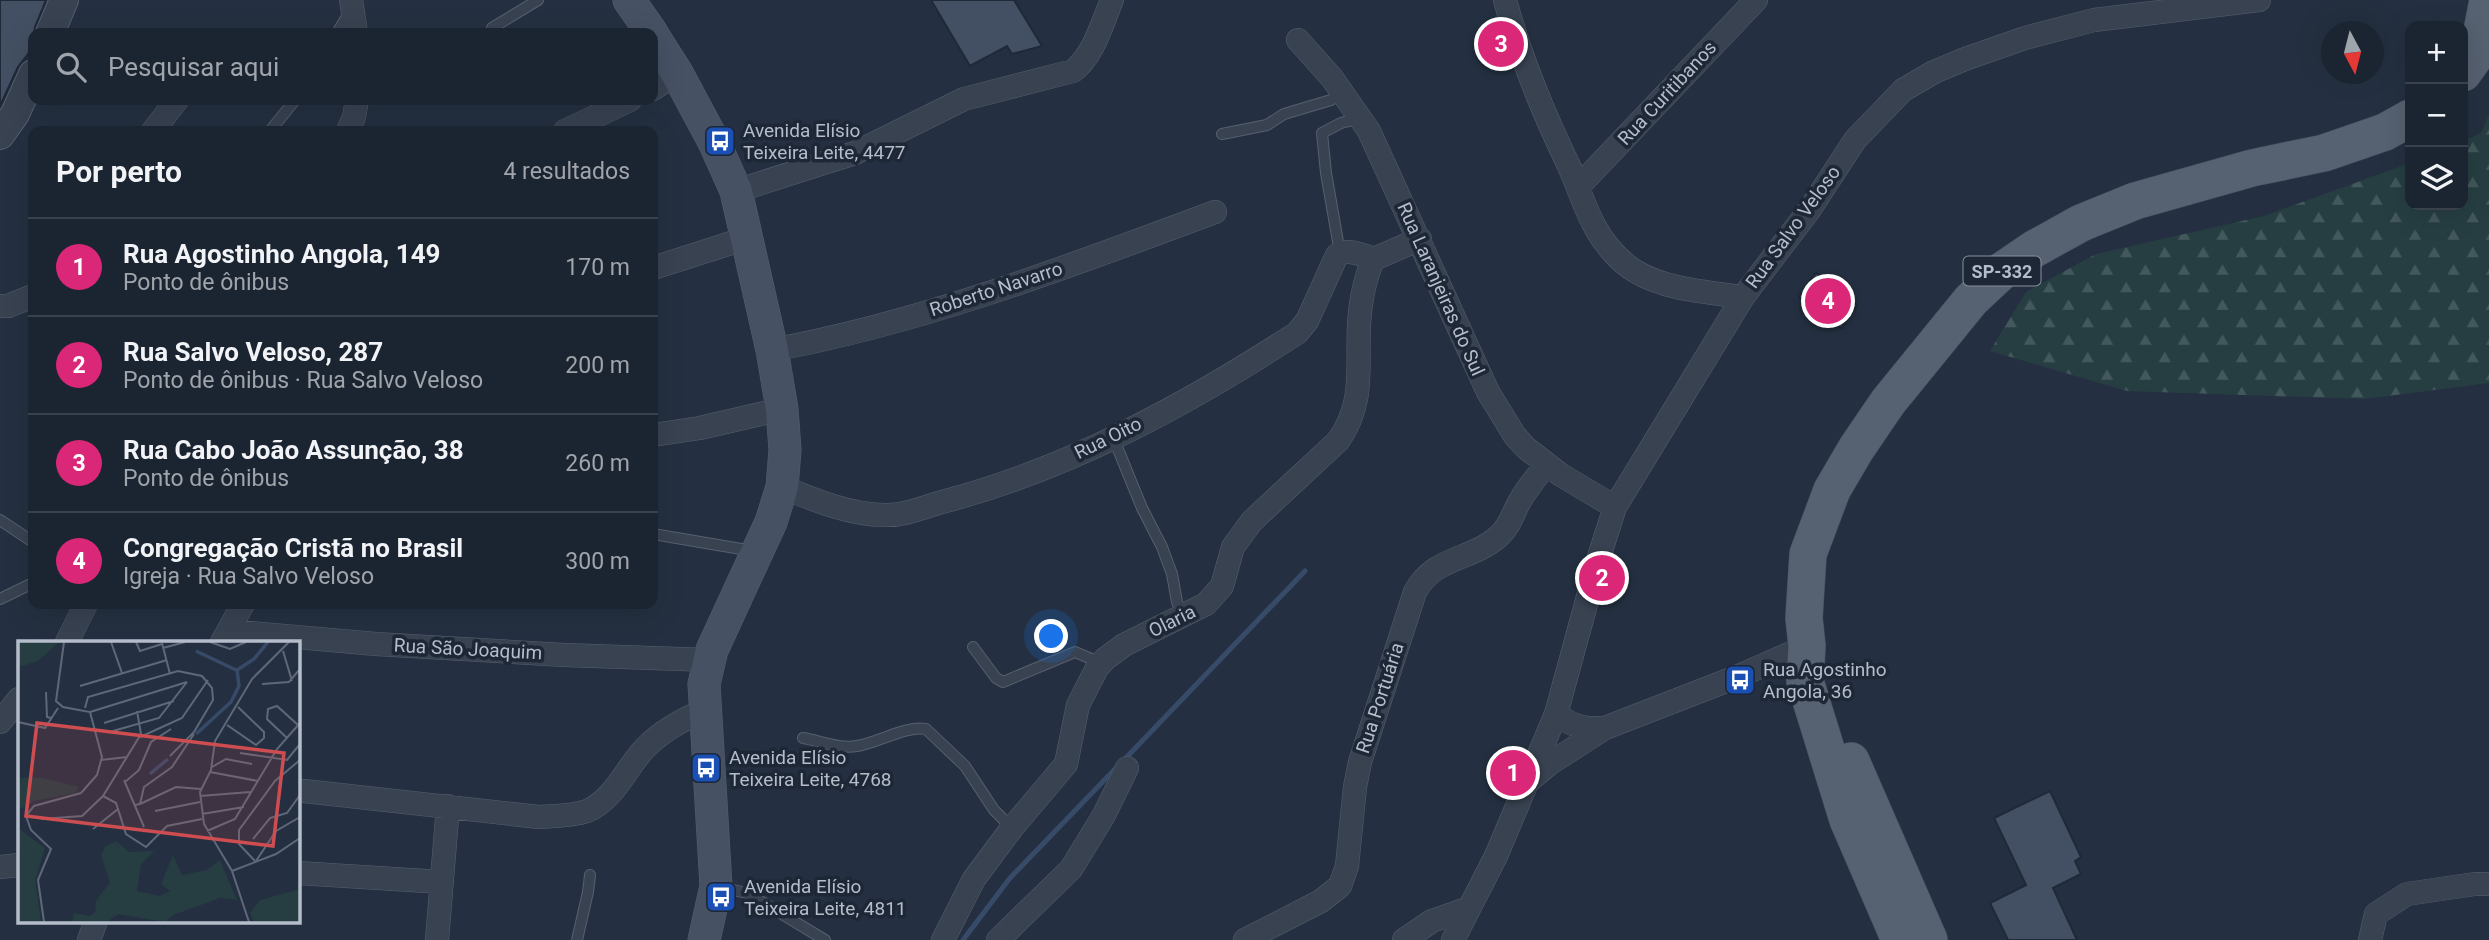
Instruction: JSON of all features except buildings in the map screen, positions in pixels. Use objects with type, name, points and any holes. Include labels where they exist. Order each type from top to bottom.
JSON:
[{"type":"main road","points":[[629,0],[648,28]]},
{"type":"main road","points":[[2468,66],[2477,52],[2488,0]]},
{"type":"main road","points":[[658,56],[665,81],[714,142],[736,191],[772,350],[782,409],[785,450],[782,487],[759,552],[709,660],[704,684],[716,886],[705,940]]},
{"type":"main road","name":"SP-332","points":[[1900,940],[1848,820],[1805,681],[1807,646],[1804,618],[1808,554],[1832,490],[1856,449],[1888,402],[1971,300],[2003,270],[2034,249],[2081,223],[2136,201],[2252,168],[2324,153],[2385,132],[2405,121]]},
{"type":"main road","name":"SP-332","points":[[1807,646],[1826,690],[1845,749],[1929,940]]},
{"type":"street","points":[[52,28],[64,0]]},
{"type":"street","points":[[736,191],[855,153],[964,99],[1073,71],[1081,64],[1092,46],[1112,0]]},
{"type":"street","name":"Rua Curitibanos","points":[[1578,187],[1756,0]]},
{"type":"street","name":"Rua Salvo Veloso","points":[[1453,940],[1496,856],[1556,714],[1615,508],[1743,297],[1810,209],[1855,140],[1903,90],[1934,72],[2025,38],[2094,20],[2259,0]]},
{"type":"street","points":[[352,2],[355,28]]},
{"type":"street","points":[[1507,2],[1556,141],[1593,223],[1606,244],[1619,259],[1654,280],[1743,297]]},
{"type":"street","name":"Rua Laranjeiras do Sul","points":[[1298,40],[1369,131],[1488,392],[1516,436],[1547,464],[1615,508]]},
{"type":"street","points":[[0,135],[15,114],[28,85]]},
{"type":"street","points":[[157,126],[173,105]]},
{"type":"street","points":[[350,126],[356,105]]},
{"type":"street","points":[[575,126],[620,105]]},
{"type":"street","name":"Roberto Navarro","points":[[772,350],[857,331],[1003,288],[1215,212]]},
{"type":"street","points":[[658,266],[747,238]]},
{"type":"street","points":[[1340,253],[1346,251],[1374,259],[1420,239]]},
{"type":"street","name":"Rua Oito","points":[[782,487],[838,507],[873,514],[893,514],[968,495],[1031,473],[1113,438],[1179,403],[1297,333],[1307,321],[1340,253]]},
{"type":"street","name":"Olaria","points":[[943,940],[974,879],[1012,828],[1066,764],[1074,715],[1101,663],[1114,651],[1213,598],[1222,586],[1233,547],[1245,529],[1338,441],[1347,429],[1360,385],[1361,304],[1374,259]]},
{"type":"street","points":[[0,306],[8,306],[28,298]]},
{"type":"street","points":[[658,434],[782,409]]},
{"type":"street","name":"Rua Portuária","points":[[1245,940],[1321,901],[1332,894],[1342,882],[1347,866],[1360,762],[1417,588],[1432,570],[1480,549],[1501,533],[1511,522],[1521,498],[1547,464]]},
{"type":"street","points":[[68,641],[84,609]]},
{"type":"street","points":[[225,637],[240,609]]},
{"type":"street","name":"Rua São Joaquim","points":[[225,637],[709,660]]},
{"type":"street","points":[[1529,781],[1549,764],[1605,728],[1739,676],[1807,646]]},
{"type":"street","points":[[0,722],[18,700]]},
{"type":"street","points":[[304,791],[539,817],[586,811],[608,795],[646,747],[689,717],[704,711]]},
{"type":"street","points":[[1556,714],[1570,724],[1587,729],[1605,728]]},
{"type":"street","points":[[998,940],[1071,869],[1104,815],[1127,768]]},
{"type":"street","points":[[437,940],[448,806]]},
{"type":"street","points":[[0,867],[18,865]]},
{"type":"street","points":[[299,873],[442,882]]},
{"type":"street","points":[[2370,940],[2376,914],[2407,894],[2489,884]]},
{"type":"street","points":[[1404,940],[1432,920],[1469,908]]},
{"type":"street","points":[[89,940],[96,922]]},
{"type":"lane","points":[[492,28],[538,0]]},
{"type":"lane","points":[[339,28],[352,2]]},
{"type":"lane","points":[[1222,134],[1267,125],[1284,114],[1331,100],[1342,93]]},
{"type":"lane","points":[[274,126],[291,105]]},
{"type":"lane","points":[[1340,253],[1322,133],[1341,123],[1360,118]]},
{"type":"lane","points":[[1113,438],[1165,555],[1182,615]]},
{"type":"lane","points":[[0,520],[28,539]]},
{"type":"lane","points":[[658,535],[759,552]]},
{"type":"lane","points":[[0,599],[28,585]]},
{"type":"lane","points":[[973,647],[996,678],[1003,682],[1075,652],[1101,663]]},
{"type":"lane","points":[[803,738],[852,747],[883,740],[911,729],[926,729],[965,766],[994,810],[1012,828]]},
{"type":"lane","points":[[577,940],[590,875]]},
{"type":"lane","points":[[716,886],[747,893],[825,940]]},
{"type":"green space","points":[[2489,114],[2489,383],[2364,399],[2127,391],[1990,351],[2026,292],[2096,254],[2264,216],[2405,165],[2405,210],[2468,210],[2468,139],[2481,133]]},
{"type":"waterway","points":[[1123,761],[1305,571]]},
{"type":"waterway","points":[[963,940],[1010,878],[1116,768]]},
{"type":"place","name":"Rua Cabo João Assunção, 38","points":[[1501,44]]},
{"type":"place","name":"Avenida Elísio Teixeira Leite, 4477","points":[[720,141]]},
{"type":"place","name":"Congregação Cristã no Brasil","points":[[1828,301]]},
{"type":"place","name":"Rua Salvo Veloso, 287","points":[[1602,578]]},
{"type":"place","name":"Rua Agostinho Angola, 36","points":[[1740,680]]},
{"type":"place","name":"Avenida Elísio Teixeira Leite, 4768","points":[[706,768]]},
{"type":"place","name":"Rua Agostinho Angola, 149","points":[[1513,773]]},
{"type":"place","name":"Avenida Elísio Teixeira Leite, 4811","points":[[721,897]]}]
